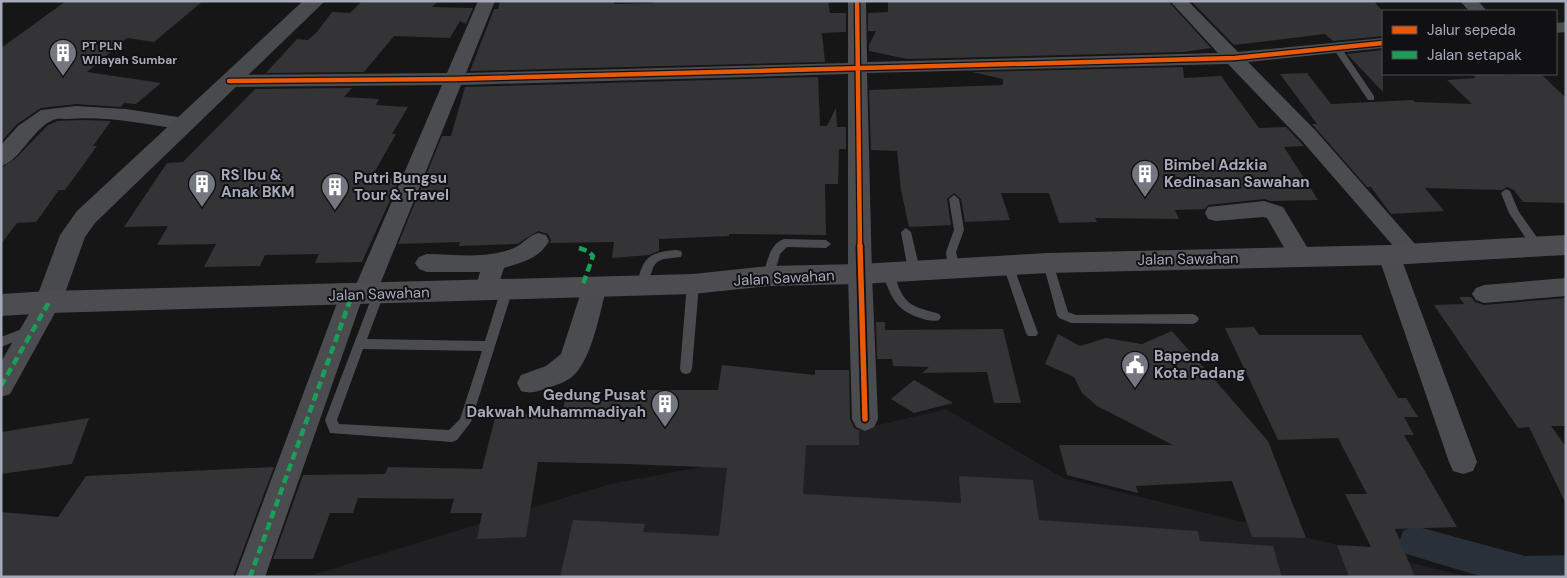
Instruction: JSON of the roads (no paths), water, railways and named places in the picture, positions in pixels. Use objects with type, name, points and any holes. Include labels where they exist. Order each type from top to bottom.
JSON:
[{"type":"main road","points":[[49,302],[77,227],[315,1]]},
{"type":"main road","name":"Jalan Sawahan","points":[[1,305],[49,302],[693,284],[769,276],[860,274],[1048,263],[1400,254],[1566,245]]},
{"type":"street","points":[[250,577],[487,1]]},
{"type":"street","points":[[857,1],[860,274],[865,419]]},
{"type":"street","points":[[1178,1],[1235,58],[1341,172],[1400,254],[1463,462]]},
{"type":"street","points":[[1468,1],[1477,10]]},
{"type":"street","points":[[229,81],[454,79],[1235,58],[1382,43]]},
{"type":"street","points":[[1,160],[25,131],[48,114],[76,112],[126,115],[184,124]]},
{"type":"street","points":[[1216,213],[1264,209],[1275,213],[1301,257]]},
{"type":"street","points":[[427,263],[494,263],[524,253],[538,241]]},
{"type":"street","points":[[494,263],[497,290]]},
{"type":"street","points":[[530,383],[562,371],[569,364],[574,355],[596,286]]},
{"type":"street","points":[[1484,294],[1566,287]]},
{"type":"street","points":[[1,386],[49,302]]},
{"type":"lane","points":[[1337,48],[1371,98]]},
{"type":"lane","points":[[1506,193],[1514,213],[1536,246]]},
{"type":"lane","points":[[954,199],[959,230],[951,252],[954,268]]},
{"type":"lane","points":[[906,232],[897,299],[913,312],[935,317]]},
{"type":"lane","points":[[769,276],[775,253],[780,246],[784,244],[826,244]]},
{"type":"lane","points":[[643,284],[646,265],[650,261],[660,255],[677,254]]},
{"type":"lane","points":[[1048,263],[1063,314],[1075,320],[1193,319]]},
{"type":"lane","points":[[1008,265],[1032,334]]},
{"type":"lane","points":[[686,368],[693,284]]},
{"type":"lane","points":[[365,294],[360,344],[331,420],[335,429],[452,436],[465,422],[489,346],[497,290]]},
{"type":"lane","points":[[1,342],[34,330]]},
{"type":"lane","points":[[360,344],[489,346]]},
{"type":"waterway","points":[[1415,542],[1525,572],[1566,571]]},
{"type":"place","name":"PT PLN Wilayah Sumbar","points":[[63,77]]},
{"type":"place","name":"Bimbel Adzkia Kedinasan Sawahan","points":[[1145,198]]},
{"type":"place","name":"RS Ibu & Anak BKM","points":[[202,208]]},
{"type":"place","name":"Putri Bungsu Tour & Travel","points":[[335,211]]},
{"type":"place","name":"Bapenda Kota Padang","points":[[1135,389]]},
{"type":"place","name":"Gedung Pusat Dakwah Muhammadiyah","points":[[665,428]]}]
